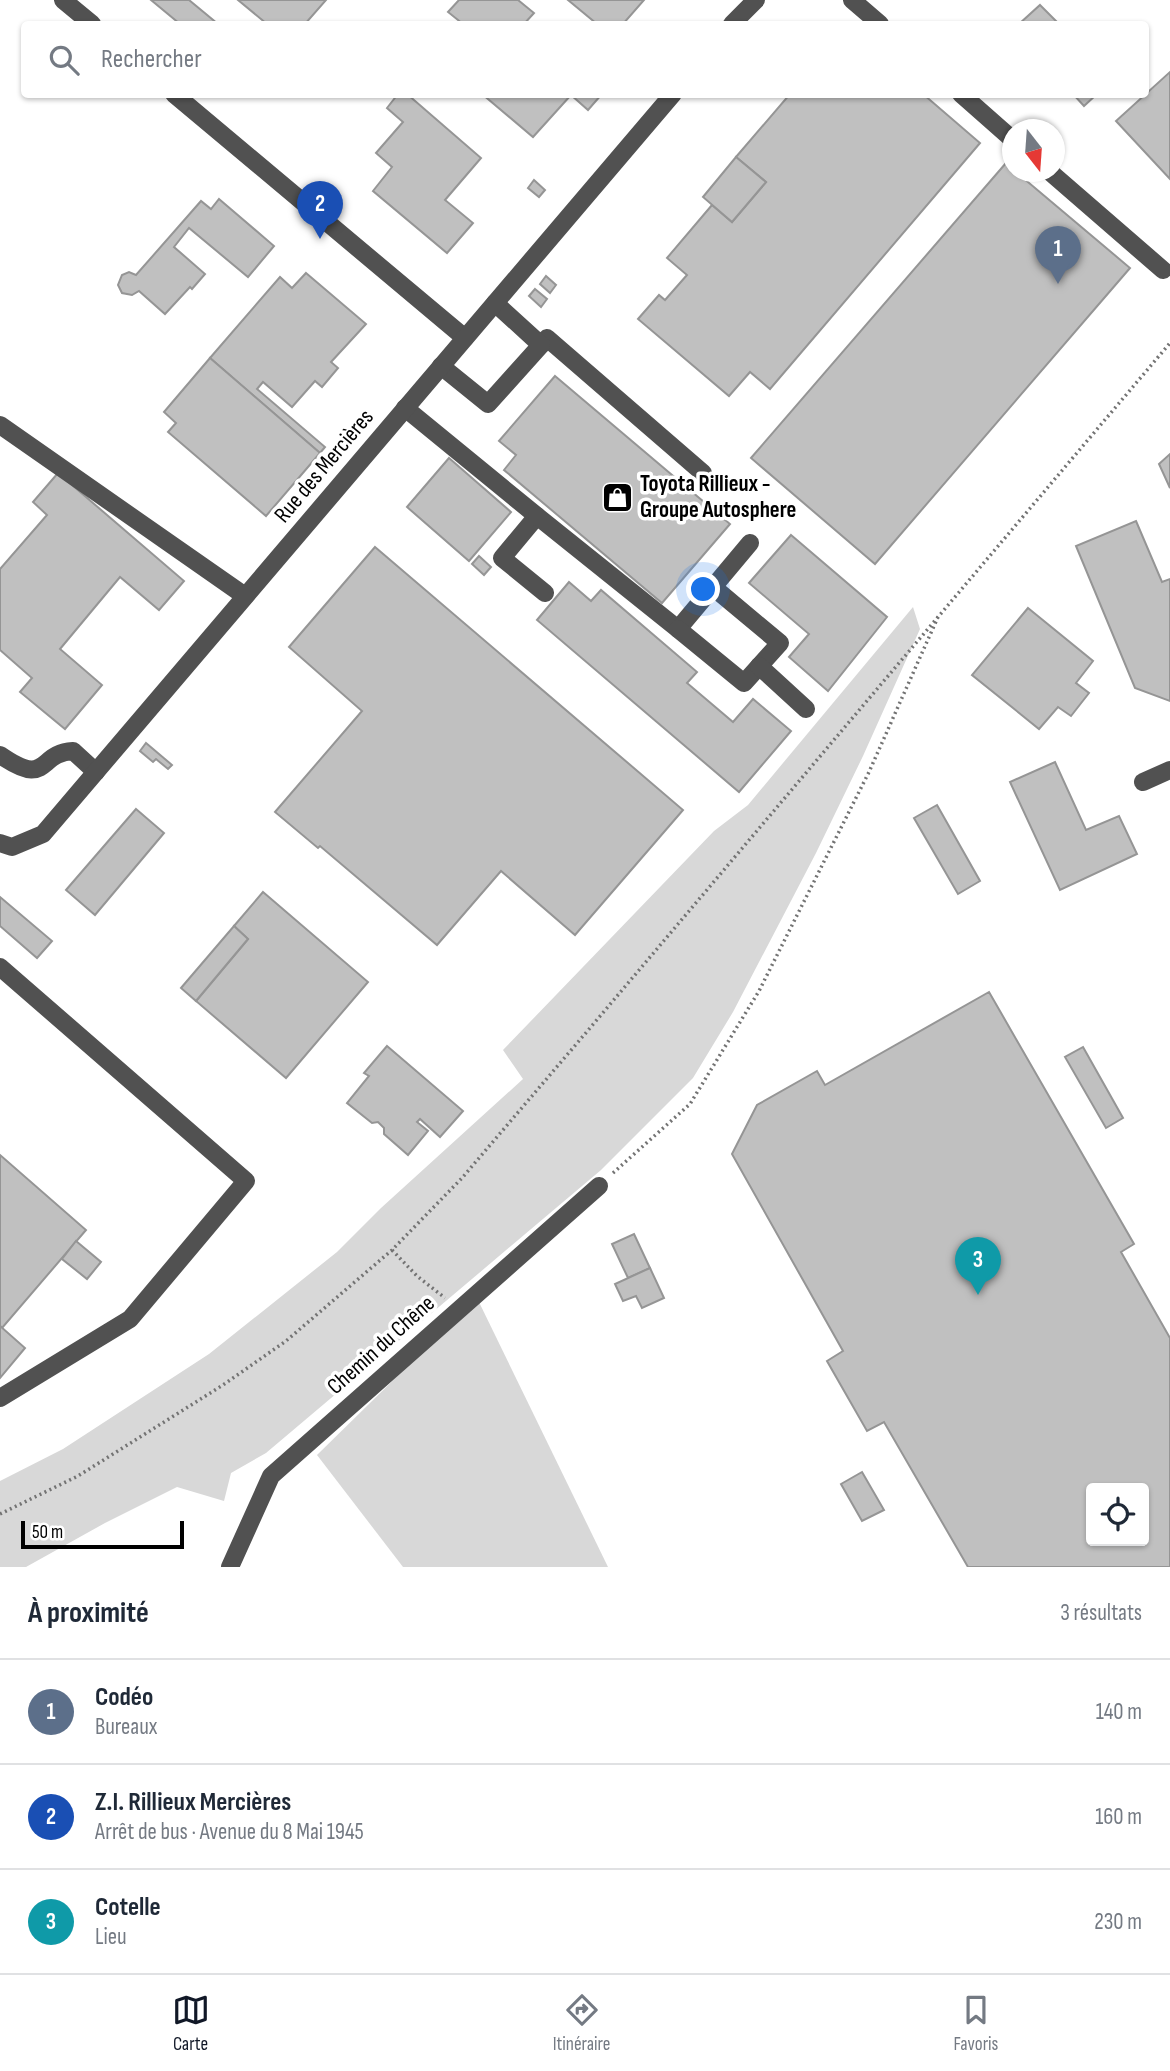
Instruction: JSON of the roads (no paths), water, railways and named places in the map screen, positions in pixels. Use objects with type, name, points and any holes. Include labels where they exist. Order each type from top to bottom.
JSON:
[{"type":"street","points":[[63,0],[88,21]]},
{"type":"street","points":[[735,21],[755,0]]},
{"type":"street","points":[[852,0],[876,21]]},
{"type":"street","points":[[179,98],[465,338]]},
{"type":"street","name":"Rue des Mercières","points":[[0,843],[12,847],[43,834],[670,98]]},
{"type":"street","points":[[966,98],[1002,129]]},
{"type":"street","points":[[1062,182],[1163,270]]},
{"type":"street","points":[[495,303],[541,345]]},
{"type":"street","points":[[441,366],[488,404],[547,338],[703,473]]},
{"type":"street","points":[[405,408],[744,683],[780,643],[713,587]]},
{"type":"street","points":[[0,425],[245,596]]},
{"type":"street","points":[[537,516],[502,558],[545,593]]},
{"type":"street","points":[[678,629],[750,543]]},
{"type":"street","points":[[760,666],[806,709]]},
{"type":"street","points":[[0,755],[18,767],[29,770],[43,767],[62,751],[73,751],[96,772]]},
{"type":"street","points":[[1143,782],[1170,770]]},
{"type":"street","points":[[0,967],[246,1181],[130,1320],[0,1398]]},
{"type":"street","name":"Chemin du Chêne","points":[[230,1567],[271,1476],[599,1186]]},
{"type":"place","name":"Z.I. Rillieux Mercières","points":[[320,239]]},
{"type":"place","name":"Codéo","points":[[1058,284]]},
{"type":"place","name":"Toyota Rillieux - Groupe Autosphere","points":[[617,497]]},
{"type":"place","name":"Cotelle","points":[[978,1295]]}]
